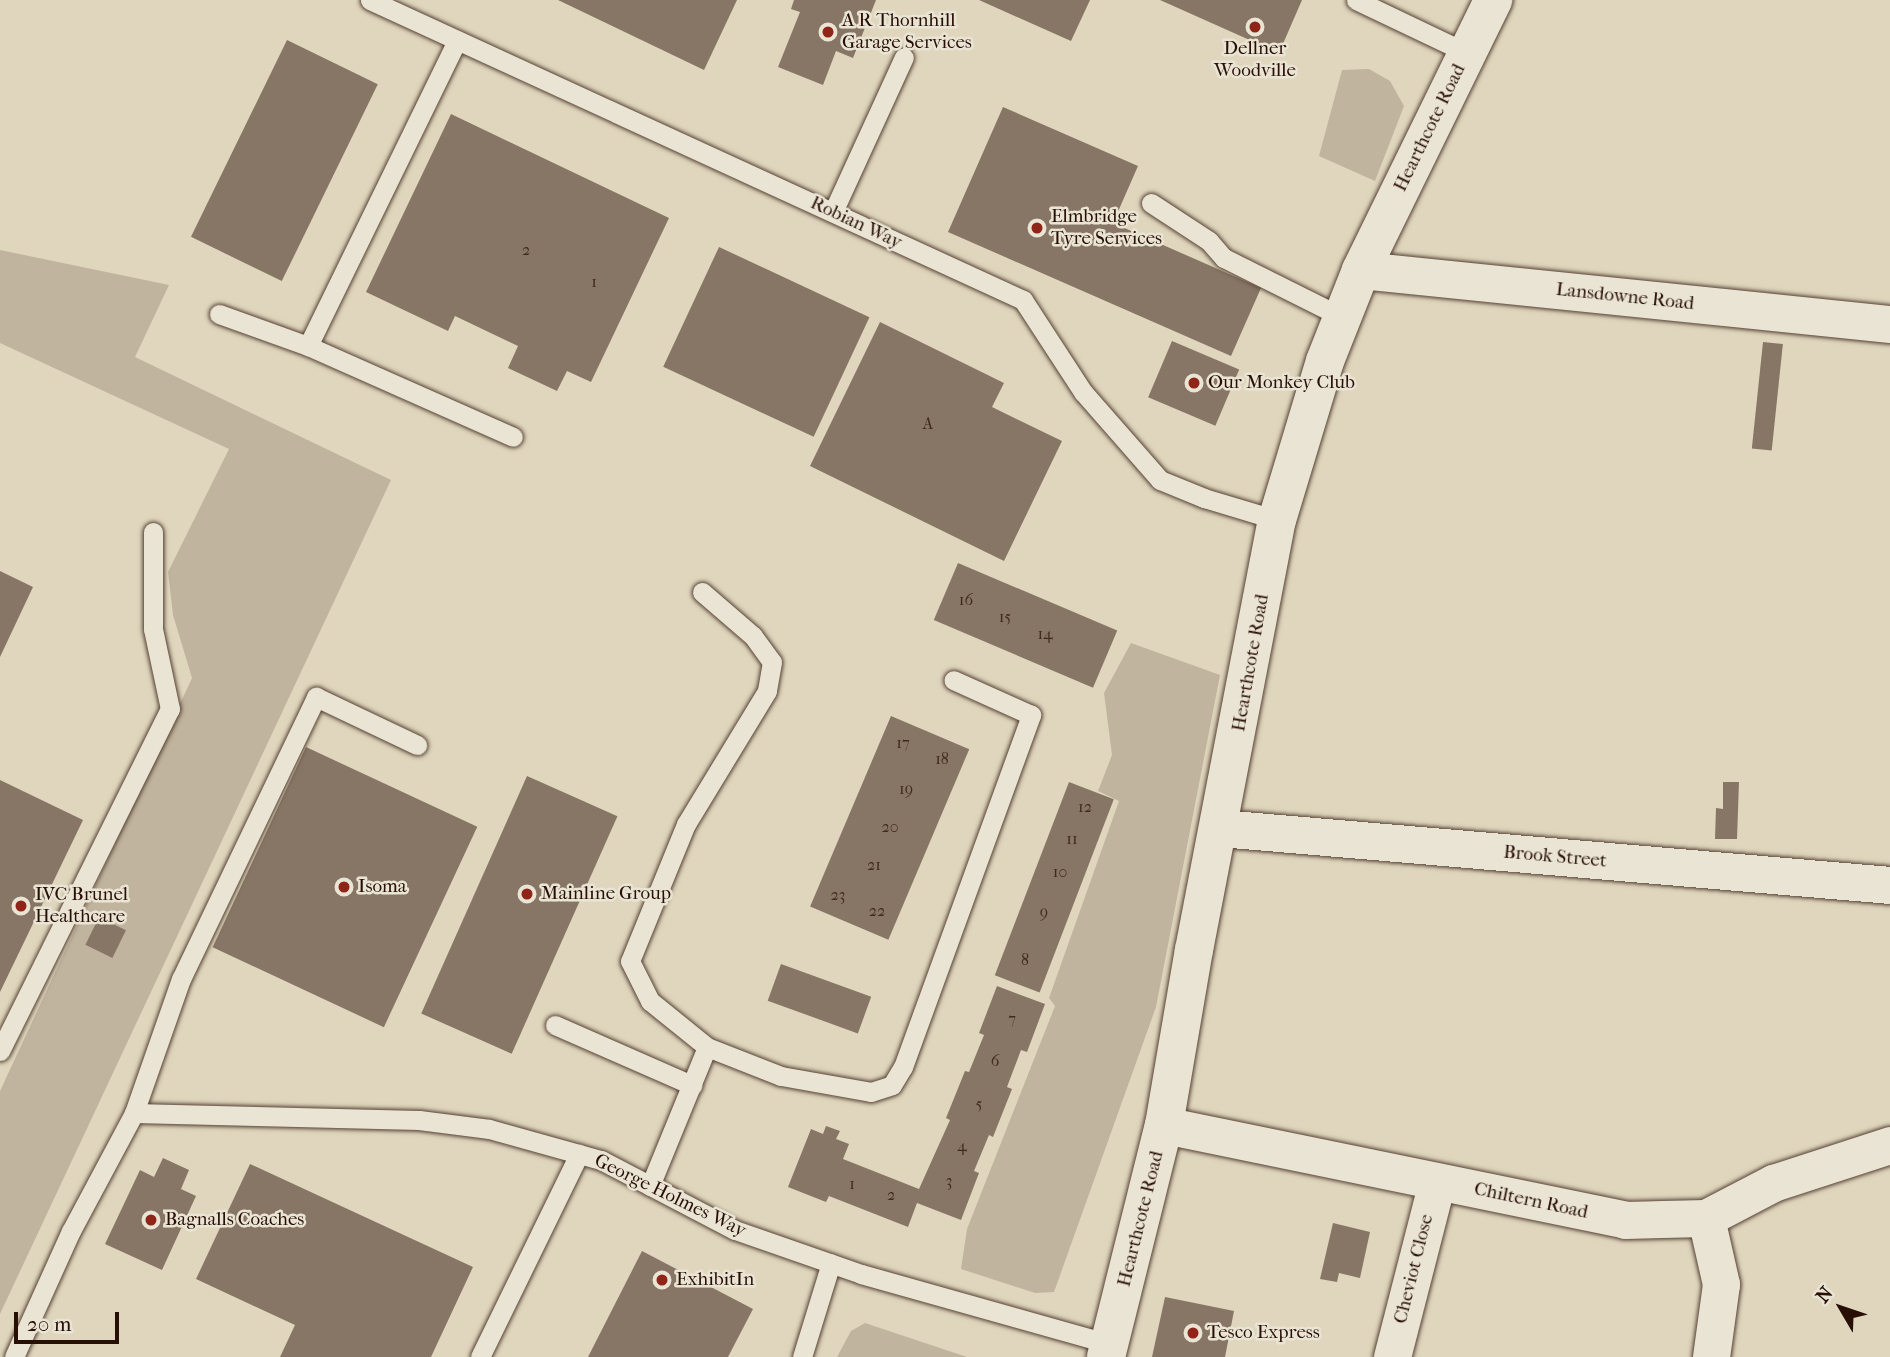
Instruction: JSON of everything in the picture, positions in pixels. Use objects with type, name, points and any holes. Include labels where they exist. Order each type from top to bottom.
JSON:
[{"type":"street","name":"Hearthcote Road","points":[[1108,1350],[1164,1125],[1194,950],[1220,828],[1277,520],[1325,361],[1361,270],[1493,0]]},
{"type":"street","name":"Lansdowne Road","points":[[1361,270],[1890,324]]},
{"type":"street","name":"Brook Street","points":[[1220,828],[1890,885]]},
{"type":"street","name":"Chiltern Road","points":[[1164,1125],[1625,1220],[1706,1218],[1773,1183],[1890,1144]]},
{"type":"street","name":"Cheviot Close","points":[[1392,1357],[1437,1182]]},
{"type":"street","points":[[1706,1218],[1721,1284],[1711,1357]]},
{"type":"lane","name":"Robian Way","points":[[370,0],[1023,300],[1083,393],[1160,480],[1204,498],[1277,520]]},
{"type":"lane","points":[[1356,0],[1467,53]]},
{"type":"lane","points":[[308,346],[457,40]]},
{"type":"lane","points":[[833,212],[904,57]]},
{"type":"lane","points":[[1151,203],[1209,241],[1224,258],[1342,317]]},
{"type":"lane","points":[[219,314],[308,346],[513,437]]},
{"type":"lane","points":[[0,1051],[170,709],[153,629],[153,532]]},
{"type":"lane","points":[[702,592],[753,636],[772,662],[767,691],[686,824],[630,961],[649,1001],[708,1047],[781,1076],[871,1092],[892,1085],[903,1068],[1031,715],[953,680]]},
{"type":"lane","points":[[13,1357],[71,1231],[134,1113],[181,979],[316,697],[418,745]]},
{"type":"lane","points":[[555,1025],[692,1085]]},
{"type":"lane","points":[[650,1186],[708,1047]]},
{"type":"lane","name":"George Holmes Way","points":[[134,1113],[418,1121],[489,1129],[601,1160],[735,1230],[1108,1350]]},
{"type":"lane","points":[[480,1357],[579,1154]]},
{"type":"lane","points":[[802,1357],[831,1263]]},
{"type":"shaded area","points":[[1369,69],[1390,81],[1404,106],[1375,181],[1319,156],[1342,70]]},
{"type":"shaded area","points":[[0,250],[169,285],[135,357],[391,480],[0,1314],[0,1091],[192,678],[173,615],[168,572],[229,449],[0,343]]},
{"type":"shaded area","points":[[1131,643],[1220,675],[1156,1007],[1054,1292],[1035,1293],[961,1269],[967,1229],[1055,1006],[1049,998],[1119,801],[1098,791],[1112,755],[1104,693]]},
{"type":"shaded area","points":[[865,1323],[967,1357],[837,1357],[851,1331]]},
{"type":"building","points":[[558,0],[737,0],[704,70]]},
{"type":"building","name":"A R Thornhill Garage Services","points":[[794,0],[876,0],[853,58],[836,51],[823,85],[778,67],[800,12],[791,9]]},
{"type":"building","points":[[979,0],[1090,0],[1071,41]]},
{"type":"building","name":"Dellner Woodville","points":[[1160,0],[1302,0],[1279,53]]},
{"type":"building","points":[[287,40],[378,84],[282,281],[191,237]]},
{"type":"building","name":"Elmbridge Tyre Services","points":[[1003,107],[1138,166],[1113,223],[1261,288],[1231,356],[948,232]]},
{"type":"building","points":[[451,114],[669,218],[591,382],[567,371],[557,391],[508,368],[518,346],[455,316],[448,331],[366,292]]},
{"type":"building","points":[[719,247],[869,317],[814,437],[663,367]]},
{"type":"building","points":[[880,322],[1004,383],[992,407],[1062,441],[1004,561],[810,466]]},
{"type":"building","name":"Our Monkey Club","points":[[1172,341],[1239,370],[1215,426],[1148,397]]},
{"type":"building","points":[[1763,342],[1783,344],[1772,451],[1752,448]]},
{"type":"building","points":[[958,563],[1117,631],[1093,688],[934,620]]},
{"type":"building","points":[[0,571],[33,587],[0,657]]},
{"type":"building","points":[[891,716],[969,749],[888,940],[810,907]]},
{"type":"building","name":"Isoma","points":[[306,747],[477,827],[384,1027],[213,947]]},
{"type":"building","name":"Mainline Group","points":[[527,776],[617,816],[512,1054],[421,1014]]},
{"type":"building","name":"IVC Brunel Healthcare","points":[[0,780],[83,820],[0,992]]},
{"type":"building","points":[[1069,782],[1114,799],[1040,992],[995,975]]},
{"type":"building","points":[[1723,782],[1739,782],[1737,839],[1715,839],[1716,808],[1723,809]]},
{"type":"building","points":[[99,917],[126,930],[112,958],[85,945]]},
{"type":"building","points":[[781,964],[871,997],[858,1033],[768,1001]]},
{"type":"building","points":[[997,986],[1045,1004],[1027,1052],[1021,1050],[1007,1087],[1012,1089],[993,1137],[989,1135],[974,1171],[979,1173],[961,1220],[917,1203],[908,1227],[829,1196],[826,1202],[788,1187],[811,1129],[823,1134],[826,1126],[840,1131],[836,1139],[849,1144],[843,1159],[919,1189],[950,1120],[946,1118],[965,1071],[969,1072],[984,1035],[979,1033]]},
{"type":"building","name":"Bagnalls Coaches","points":[[163,1158],[189,1170],[181,1189],[196,1196],[162,1270],[105,1244],[140,1170],[154,1177]]},
{"type":"building","points":[[250,1164],[473,1267],[431,1357],[280,1357],[295,1325],[196,1279]]},
{"type":"building","points":[[1333,1223],[1370,1232],[1360,1278],[1339,1273],[1337,1282],[1320,1279]]},
{"type":"building","name":"ExhibitIn","points":[[642,1251],[753,1309],[728,1357],[588,1357]]},
{"type":"building","name":"Tesco Express","points":[[1165,1297],[1234,1311],[1225,1357],[1152,1357]]},
{"type":"place","name":"Dellner Woodville","points":[[1255,27]]},
{"type":"place","name":"A R Thornhill Garage Services","points":[[828,32]]},
{"type":"place","name":"Elmbridge Tyre Services","points":[[1037,228]]},
{"type":"place","name":"Our Monkey Club","points":[[1194,383]]},
{"type":"place","name":"Isoma","points":[[344,887]]},
{"type":"place","name":"Mainline Group","points":[[527,894]]},
{"type":"place","name":"IVC Brunel Healthcare","points":[[21,906]]},
{"type":"place","name":"Bagnalls Coaches","points":[[151,1220]]},
{"type":"place","name":"ExhibitIn","points":[[662,1280]]},
{"type":"place","name":"Tesco Express","points":[[1193,1333]]}]
